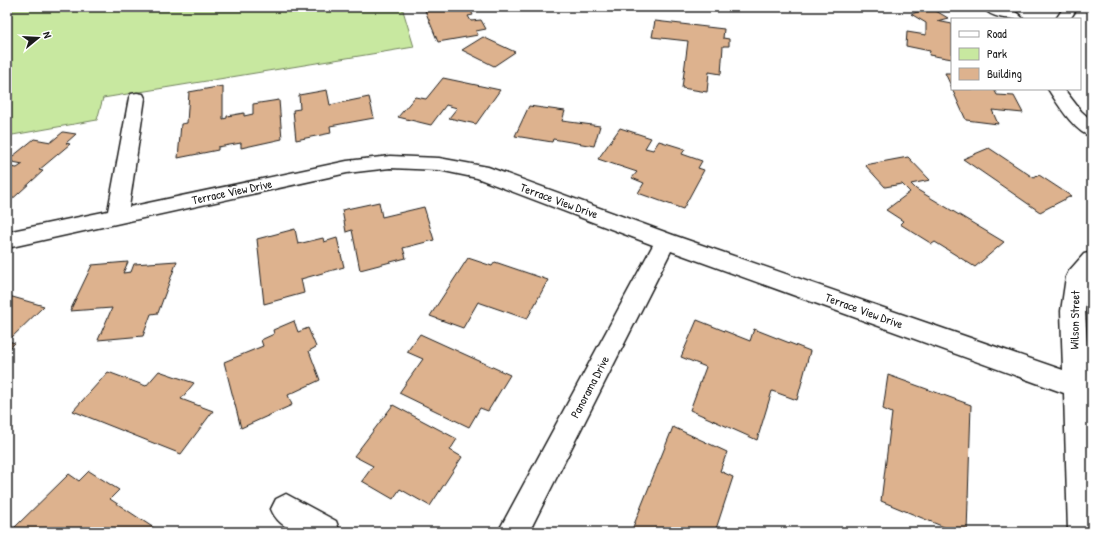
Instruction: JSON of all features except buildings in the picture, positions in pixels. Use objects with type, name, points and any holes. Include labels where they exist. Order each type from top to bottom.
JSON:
[{"type":"street","points":[[990,7],[1014,18]]},
{"type":"street","points":[[1063,18],[1071,7]]},
{"type":"street","points":[[1057,90],[1075,115],[1092,132]]},
{"type":"street","points":[[117,216],[137,98]]},
{"type":"street","name":"Terrace View Drive","points":[[7,240],[347,167],[390,162],[439,164],[481,172],[666,241],[1084,390]]},
{"type":"street","name":"Panorama Drive","points":[[513,532],[666,241]]},
{"type":"street","name":"Wilson Street","points":[[1083,532],[1084,390],[1073,311],[1077,277],[1092,260]]},
{"type":"street","points":[[286,509],[325,532]]},
{"type":"green space","points":[[7,7],[402,7],[414,47],[103,98],[97,120],[7,136]]}]
